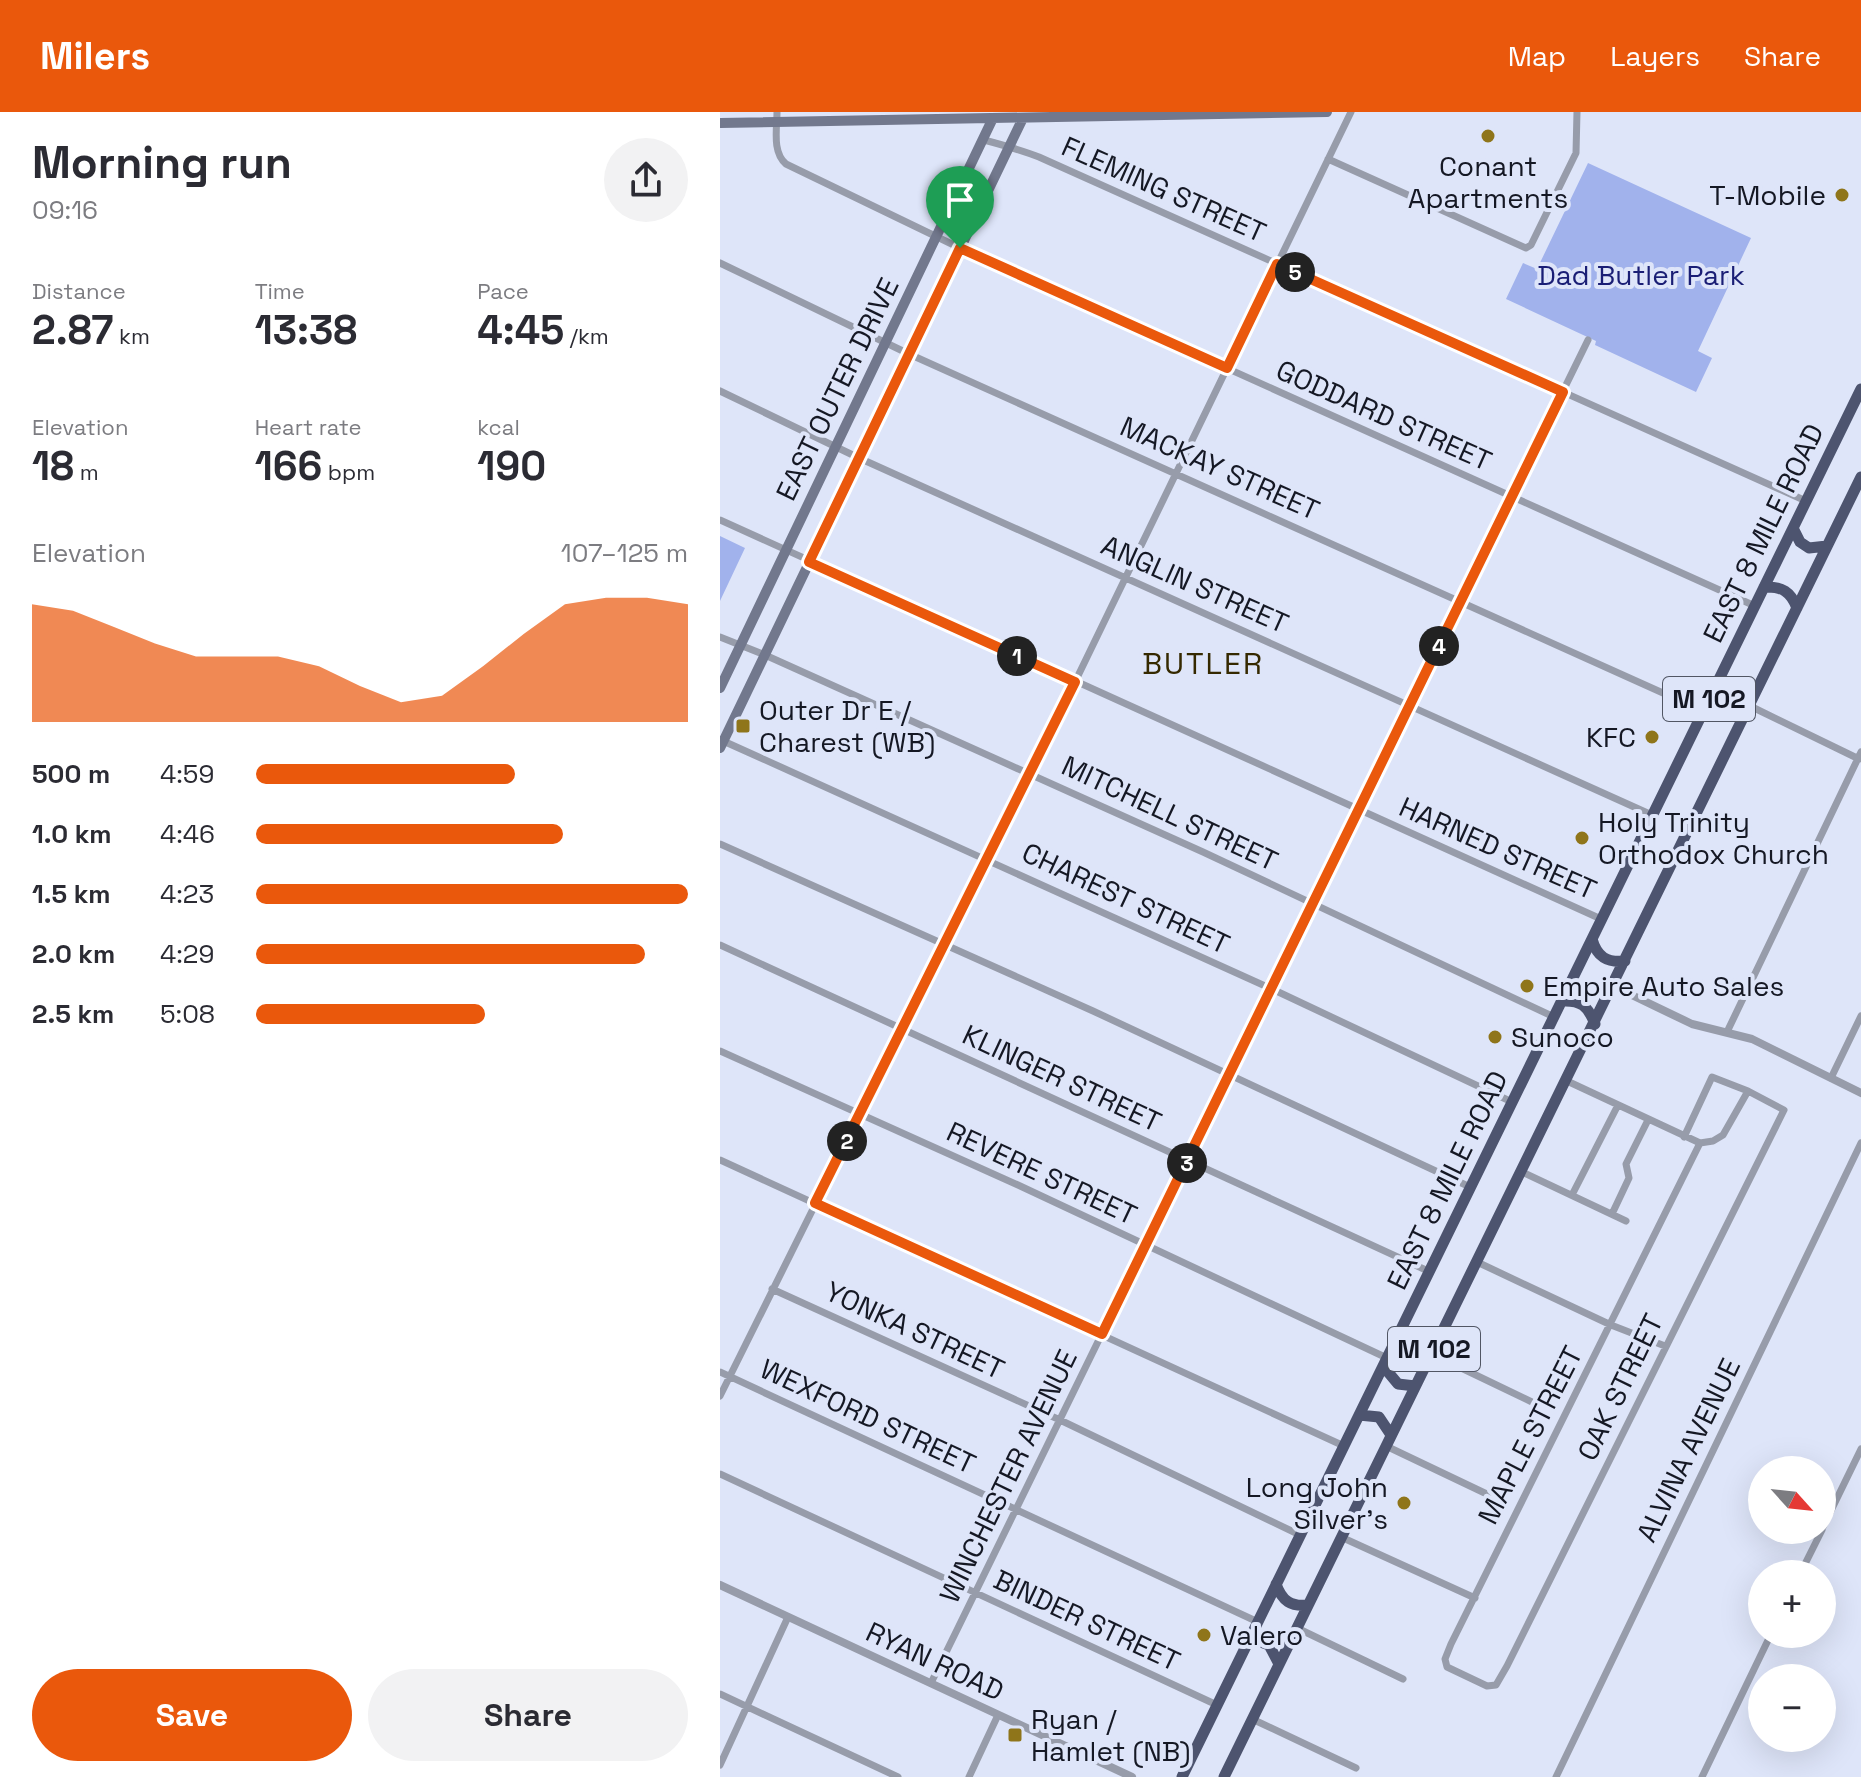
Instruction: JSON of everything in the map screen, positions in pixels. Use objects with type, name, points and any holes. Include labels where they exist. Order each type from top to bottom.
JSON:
[{"type":"highway","name":"EAST 8 MILE ROAD","points":[[1182,1777],[1860,395]]},
{"type":"highway","name":"M 102","points":[[1224,1777],[1861,477]]},
{"type":"highway","points":[[1793,528],[1800,542],[1809,548],[1827,546]]},
{"type":"highway","points":[[1764,587],[1783,589],[1797,608]]},
{"type":"highway","points":[[1592,939],[1602,957],[1611,962],[1625,961]]},
{"type":"highway","points":[[1562,1001],[1584,1005],[1595,1024]]},
{"type":"highway","points":[[1385,1362],[1389,1377],[1398,1384],[1415,1386]]},
{"type":"highway","points":[[1359,1415],[1379,1417],[1388,1441]]},
{"type":"highway","points":[[1276,1584],[1286,1602],[1308,1605]]},
{"type":"highway","points":[[1248,1642],[1269,1645],[1279,1664]]},
{"type":"main road","points":[[720,123],[777,117],[1327,112]]},
{"type":"main road","name":"EAST OUTER DRIVE","points":[[720,688],[995,115]]},
{"type":"main road","name":"EAST OUTER DRIVE","points":[[721,743],[1024,115]]},
{"type":"street","points":[[720,1396],[1075,682],[1351,112]]},
{"type":"street","points":[[1328,159],[1529,247],[1576,153],[1577,112]]},
{"type":"street","name":"GODDARD STREET","points":[[777,117],[777,150],[783,162],[960,248],[1755,606]]},
{"type":"street","name":"FLEMING STREET","points":[[984,140],[1008,149],[1022,150],[1806,501]]},
{"type":"street","name":"MACKAY STREET","points":[[720,263],[909,354],[1703,711]]},
{"type":"street","name":"WINCHESTER AVENUE","points":[[931,1683],[1588,340]]},
{"type":"street","name":"ANGLIN STREET","points":[[720,391],[859,458],[1652,815]]},
{"type":"street","name":"HARNED STREET","points":[[720,520],[1601,919]]},
{"type":"street","name":"MITCHELL STREET","points":[[720,637],[1029,773],[1554,1017]]},
{"type":"street","points":[[1727,1032],[1860,757],[1750,706]]},
{"type":"street","name":"CHAREST STREET","points":[[721,743],[987,859],[1512,1102]]},
{"type":"street","points":[[720,844],[1230,1074],[1470,1187]]},
{"type":"street","name":"KLINGER STREET","points":[[720,945],[1428,1271]]},
{"type":"street","points":[[1613,986],[1692,1024],[1752,1039],[1861,1093]]},
{"type":"street","points":[[1831,1078],[1861,1016]]},
{"type":"street","name":"REVERE STREET","points":[[720,1051],[1147,1245],[1385,1362]]},
{"type":"street","points":[[1567,1081],[1684,1137],[1700,1143],[1723,1135],[1748,1091],[1712,1077],[1684,1137]]},
{"type":"street","name":"OAK STREET","points":[[1496,1685],[1784,1110],[1748,1091]]},
{"type":"street","points":[[1572,1195],[1618,1105]]},
{"type":"street","points":[[1612,1214],[1629,1178],[1626,1164],[1648,1120]]},
{"type":"street","name":"MAPLE STREET","points":[[1496,1685],[1487,1686],[1447,1667],[1445,1663],[1451,1644],[1700,1143]]},
{"type":"street","name":"ALVINA AVENUE","points":[[1556,1777],[1861,1143]]},
{"type":"street","points":[[720,1160],[1344,1446]]},
{"type":"street","points":[[1522,1172],[1626,1221]]},
{"type":"street","points":[[1477,1262],[1611,1325],[1665,1346]]},
{"type":"street","name":"YONKA STREET","points":[[772,1289],[1060,1420],[1300,1535]]},
{"type":"street","points":[[1432,1354],[1536,1404]]},
{"type":"street","name":"WEXFORD STREET","points":[[720,1372],[1258,1622]]},
{"type":"street","points":[[1388,1441],[1491,1496]]},
{"type":"street","points":[[1836,1501],[1861,1449]]},
{"type":"street","name":"BINDER STREET","points":[[720,1474],[1217,1705]]},
{"type":"street","points":[[1341,1537],[1475,1598]]},
{"type":"street","name":"RYAN ROAD","points":[[720,1585],[1132,1777]]},
{"type":"street","points":[[720,1765],[788,1617]]},
{"type":"street","points":[[1297,1628],[1403,1679]]},
{"type":"street","points":[[1702,1777],[1764,1648]]},
{"type":"street","points":[[720,1694],[898,1777]]},
{"type":"street","points":[[969,1777],[998,1715]]},
{"type":"street","points":[[1252,1719],[1356,1768]]},
{"type":"green space","name":"Dad Butler Park","points":[[1588,163],[1751,238],[1698,351],[1712,358],[1696,392],[1506,299],[1523,263],[1537,269]]},
{"type":"green space","points":[[720,536],[745,548],[720,601]]},
{"type":"place","name":"Conant Apartments","points":[[1488,136]]},
{"type":"place","name":"T-Mobile","points":[[1842,195]]},
{"type":"place","name":"Outer Dr E / Charest (WB)","points":[[743,726]]},
{"type":"place","name":"KFC","points":[[1652,737]]},
{"type":"place","name":"Holy Trinity Orthodox Church","points":[[1582,838]]},
{"type":"place","name":"Empire Auto Sales","points":[[1527,986]]},
{"type":"place","name":"Sunoco","points":[[1495,1037]]},
{"type":"place","name":"Long John Silver's","points":[[1404,1503]]},
{"type":"place","name":"Valero","points":[[1204,1635]]},
{"type":"place","name":"Ryan / Hamlet (NB)","points":[[1015,1735]]},
{"type":"district","name":"BUTLER","points":[[1203,664]]},
{"type":"route","points":[[960,248],[1227,368],[1277,264],[1563,392],[1102,1334],[815,1203],[1075,682],[809,562],[960,248]]}]
